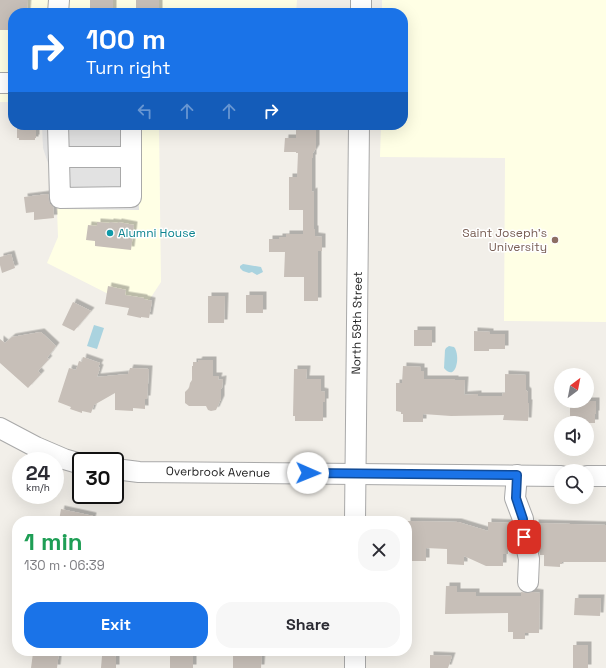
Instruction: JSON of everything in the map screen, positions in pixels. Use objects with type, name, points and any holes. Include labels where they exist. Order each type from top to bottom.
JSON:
[{"type":"street","points":[[58,130],[60,198],[131,197],[131,130]]},
{"type":"street","name":"North 59th Street","points":[[355,516],[359,130]]},
{"type":"street","points":[[59,157],[131,157]]},
{"type":"street","points":[[0,428],[36,447],[72,461]]},
{"type":"street","name":"Overbrook Avenue","points":[[124,470],[139,472],[554,476]]},
{"type":"street","points":[[517,475],[516,498],[523,519],[524,537],[529,559],[528,582]]},
{"type":"street","points":[[594,476],[606,476]]},
{"type":"street","points":[[355,656],[355,668]]},
{"type":"shaded area","points":[[0,0],[297,0],[296,8],[8,8],[8,102],[0,102]]},
{"type":"shaded area","name":"Saint Joseph's University","points":[[382,0],[606,0],[606,322],[504,321],[505,158],[380,157],[381,130],[408,130],[408,8],[382,8]]},
{"type":"shaded area","points":[[42,130],[136,130],[139,210],[63,209],[43,148]]},
{"type":"shaded area","points":[[54,130],[159,130],[161,282],[142,311],[47,263],[58,237]]},
{"type":"water","points":[[243,264],[261,267],[263,272],[257,275],[252,272],[249,273],[243,271],[240,266]]},
{"type":"water","points":[[94,325],[104,328],[97,349],[87,346]]},
{"type":"water","points":[[449,346],[454,347],[457,356],[456,366],[452,372],[448,372],[444,368],[445,350]]},
{"type":"building","points":[[0,0],[28,0],[27,8],[8,8],[8,30],[0,30]]},
{"type":"building","points":[[90,0],[113,0],[113,8],[90,8]]},
{"type":"building","points":[[136,0],[159,0],[159,8],[136,8]]},
{"type":"building","points":[[17,130],[36,130],[35,140],[19,140],[19,138],[17,138]]},
{"type":"building","points":[[296,130],[316,130],[316,148],[312,158],[314,229],[315,236],[322,237],[322,251],[318,251],[318,301],[304,301],[304,277],[284,277],[285,252],[269,252],[269,239],[286,237],[286,234],[303,234],[303,210],[289,210],[289,177],[297,177],[298,153],[284,152],[285,138],[296,138]]},
{"type":"building","points":[[48,194],[50,204],[53,206],[54,218],[34,220],[34,212],[26,213],[24,197]]},
{"type":"building","name":"Alumni House","points":[[97,222],[118,222],[134,225],[131,250],[95,246],[95,241],[86,240],[88,225],[97,226]]},
{"type":"building","points":[[11,254],[15,268],[2,273],[0,257]]},
{"type":"building","points":[[108,286],[126,290],[125,295],[152,301],[149,318],[127,315],[129,308],[105,304]]},
{"type":"building","points":[[246,295],[263,295],[263,313],[246,313]]},
{"type":"building","points":[[208,296],[225,296],[224,323],[208,323]]},
{"type":"building","points":[[73,302],[91,311],[74,331],[62,325]]},
{"type":"building","points":[[414,330],[432,330],[432,346],[414,346]]},
{"type":"building","points":[[474,331],[490,332],[490,334],[505,334],[505,349],[474,351]]},
{"type":"building","points":[[41,332],[56,346],[47,358],[49,359],[38,371],[41,374],[28,388],[0,363],[0,339],[5,343],[12,337]]},
{"type":"building","points":[[83,357],[100,363],[97,377],[128,374],[130,368],[149,369],[145,409],[133,408],[133,411],[115,410],[115,393],[94,405],[91,413],[82,411],[82,413],[70,409],[71,407],[58,402],[69,368],[76,370],[79,361],[82,362]]},
{"type":"building","points":[[199,360],[213,360],[213,376],[219,376],[218,380],[223,379],[221,399],[216,410],[211,411],[208,410],[206,406],[189,406],[185,403],[185,392],[189,388],[192,380],[193,362],[198,362]]},
{"type":"building","points":[[403,366],[421,367],[421,371],[424,371],[424,379],[465,380],[464,395],[478,394],[478,396],[502,396],[503,393],[505,393],[505,374],[526,375],[526,390],[528,392],[529,403],[528,421],[503,420],[504,415],[451,416],[423,414],[423,422],[403,422],[403,414],[396,411],[396,383],[402,383]]},
{"type":"building","points":[[294,369],[307,369],[306,379],[321,379],[321,391],[325,392],[325,402],[323,402],[323,421],[295,421],[295,416],[293,416]]},
{"type":"building","points":[[594,401],[596,401],[595,423],[594,416],[570,416],[570,408],[594,408]]},
{"type":"building","points":[[61,509],[93,516],[60,516]]},
{"type":"building","points":[[412,521],[458,522],[488,531],[488,522],[512,523],[515,547],[508,547],[508,554],[503,554],[503,566],[486,566],[464,556],[464,565],[447,564],[447,549],[426,548],[426,561],[412,561]]},
{"type":"building","points":[[535,523],[606,525],[606,562],[562,562],[560,567],[544,566],[544,555],[540,555],[535,535]]},
{"type":"building","points":[[446,586],[457,586],[457,592],[476,592],[476,596],[521,596],[521,592],[540,593],[539,633],[525,633],[525,639],[513,639],[513,632],[508,632],[508,613],[445,614]]},
{"type":"building","points":[[575,598],[601,598],[600,616],[574,615]]},
{"type":"building","points":[[573,645],[588,645],[588,668],[573,668]]},
{"type":"building","points":[[430,655],[452,656],[448,668],[430,668]]},
{"type":"building","points":[[33,656],[58,656],[57,668],[31,668]]},
{"type":"building","points":[[102,656],[115,656],[116,668],[101,668]]},
{"type":"building","points":[[170,656],[193,656],[193,668],[170,668]]},
{"type":"building","points":[[233,656],[262,656],[261,668],[233,668]]},
{"type":"place","name":"Alumni House","points":[[110,233]]},
{"type":"place","name":"Saint Joseph's University","points":[[555,240]]},
{"type":"route","points":[[308,473],[517,475],[516,498],[517,505],[523,519],[524,537]]}]
